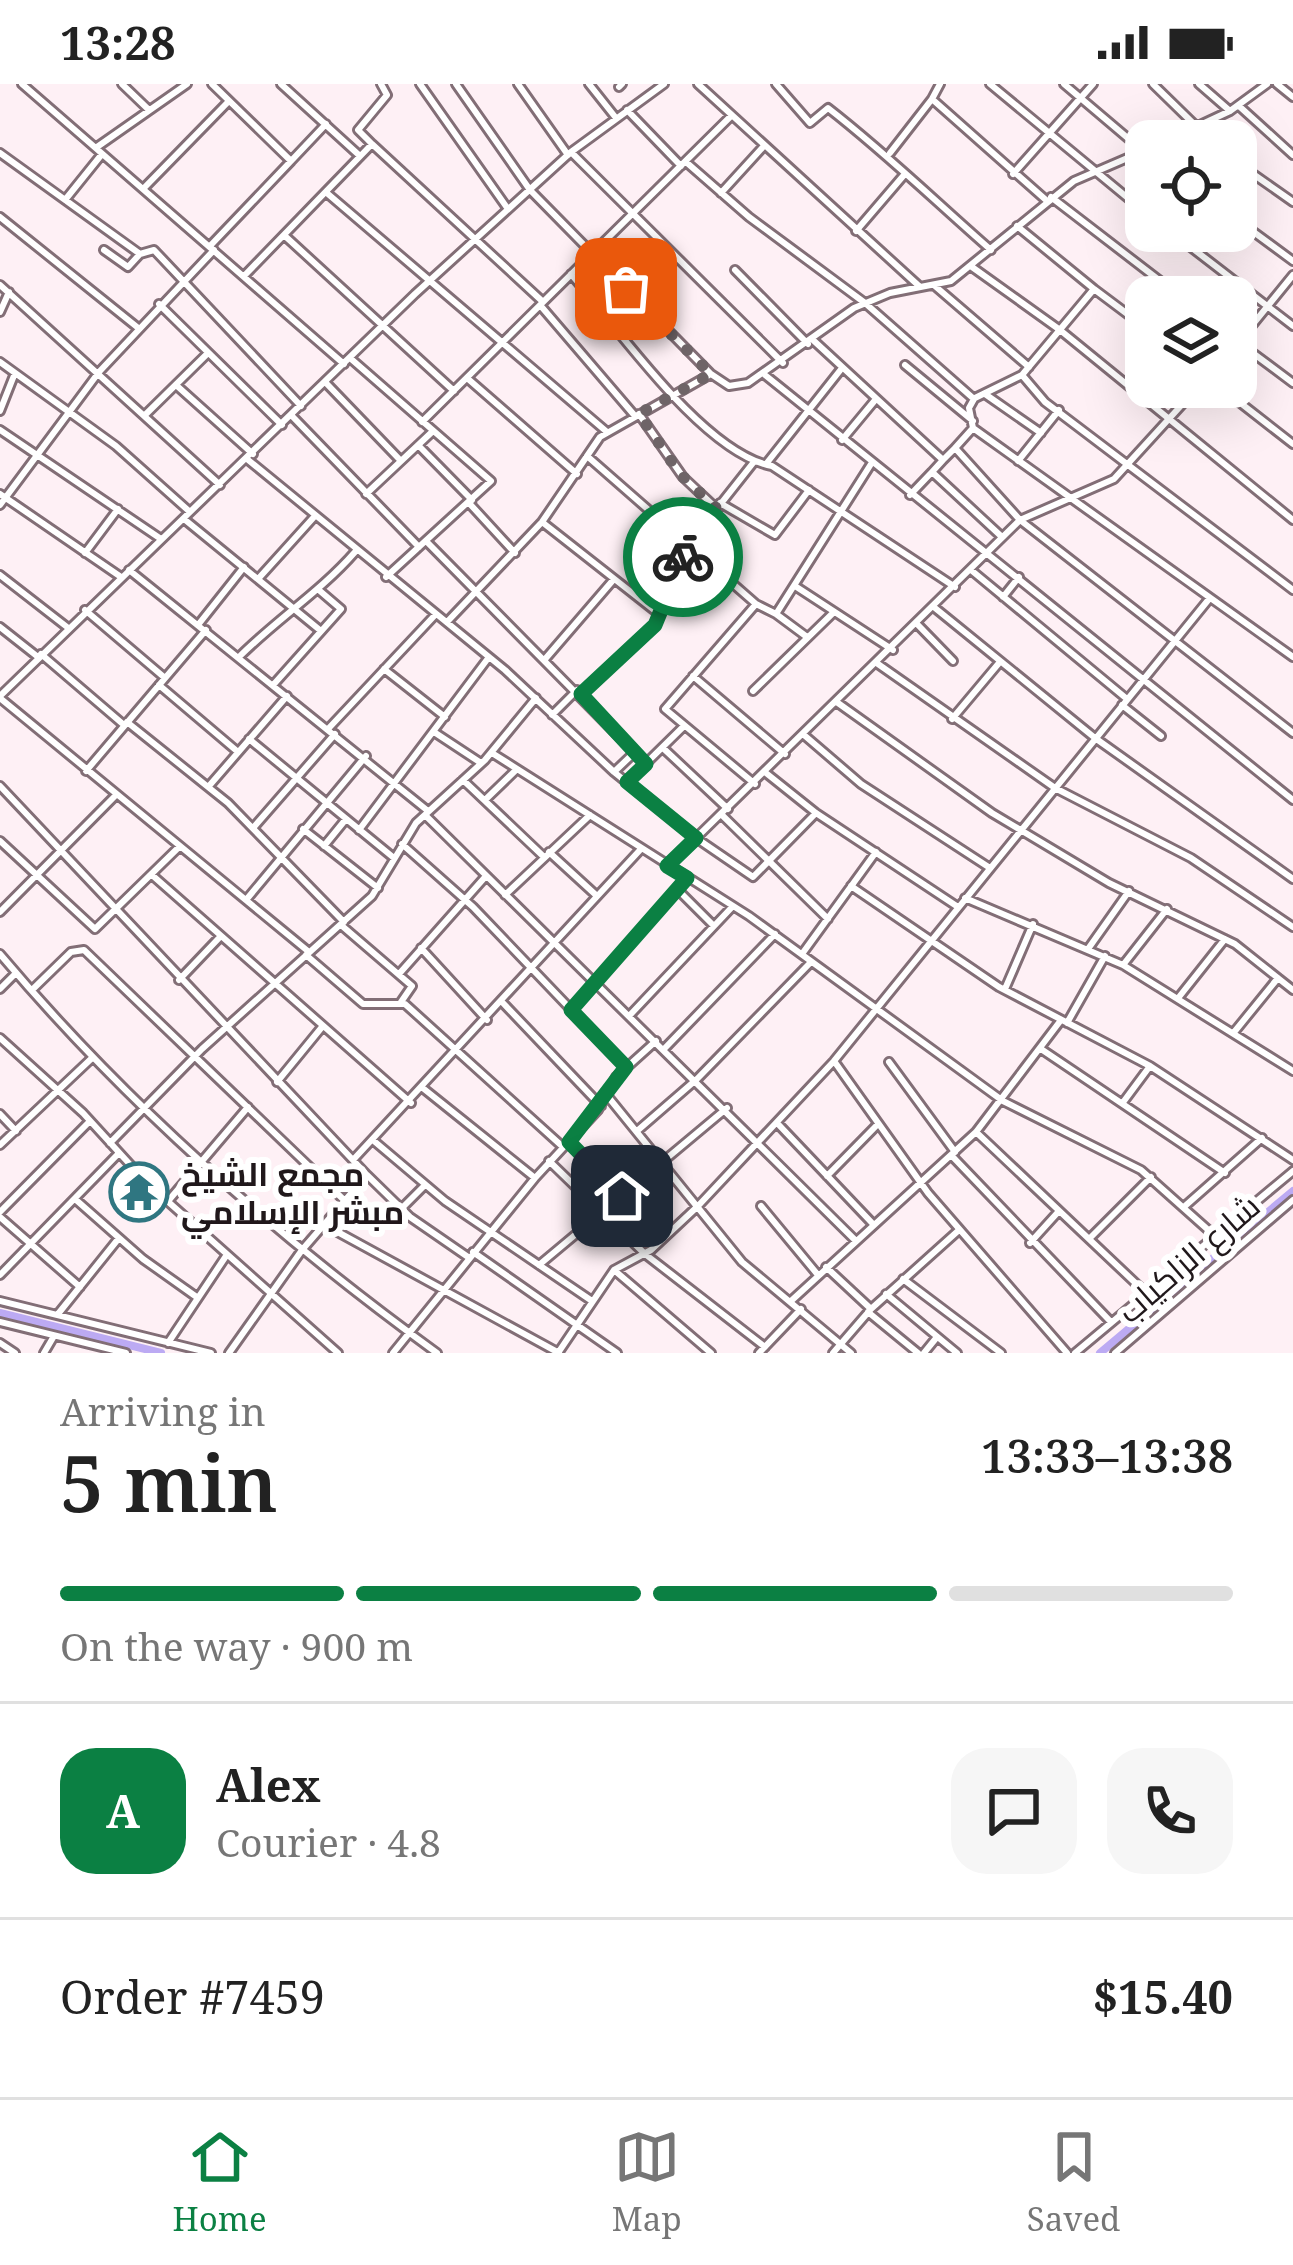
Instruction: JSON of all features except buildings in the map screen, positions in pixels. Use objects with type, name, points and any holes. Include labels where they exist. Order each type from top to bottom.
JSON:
[{"type":"street","points":[[22,84],[244,276],[490,478],[386,577]]},
{"type":"street","points":[[122,84],[148,110]]},
{"type":"street","points":[[64,200],[99,151],[188,84]]},
{"type":"street","points":[[212,84],[291,161]]},
{"type":"street","points":[[280,84],[360,156]]},
{"type":"street","points":[[381,84],[387,95],[358,130],[540,302],[637,415],[681,475],[718,506],[775,536],[809,490]]},
{"type":"street","points":[[420,84],[508,209]]},
{"type":"street","points":[[456,84],[530,190],[711,374],[735,387],[765,375],[865,303],[934,286],[972,267],[1048,199],[1091,170],[1125,159]]},
{"type":"street","points":[[518,84],[570,154],[783,363]]},
{"type":"street","points":[[589,84],[616,118]]},
{"type":"street","points":[[622,1196],[400,1002],[363,1004],[246,900],[0,697],[67,627],[432,279],[570,154],[664,84]]},
{"type":"street","points":[[698,84],[919,286]]},
{"type":"street","points":[[776,84],[810,123],[828,108],[890,154],[904,175],[991,250]]},
{"type":"street","points":[[990,84],[1125,197]]},
{"type":"street","points":[[1064,84],[1125,135]]},
{"type":"street","points":[[1013,174],[1094,84]]},
{"type":"street","points":[[1153,84],[1190,120]]},
{"type":"street","points":[[1199,84],[1230,111]]},
{"type":"street","points":[[1212,120],[1267,84]]},
{"type":"street","points":[[1277,84],[1293,97]]},
{"type":"street","points":[[890,154],[943,85]]},
{"type":"street","points":[[932,99],[1013,174],[1152,276]]},
{"type":"street","points":[[143,189],[228,102]]},
{"type":"street","points":[[1239,106],[1293,155]]},
{"type":"street","points":[[626,110],[684,164],[865,303],[974,399]]},
{"type":"street","points":[[422,422],[730,117]]},
{"type":"street","points":[[121,577],[2,499],[99,372],[326,124]]},
{"type":"street","points":[[244,276],[372,144]]},
{"type":"street","points":[[721,193],[763,147]]},
{"type":"street","points":[[0,152],[140,254]]},
{"type":"street","points":[[856,231],[904,175]]},
{"type":"street","points":[[1257,177],[1293,202]]},
{"type":"street","points":[[328,194],[607,432]]},
{"type":"street","points":[[0,217],[139,328]]},
{"type":"street","points":[[1017,226],[1125,312]]},
{"type":"street","points":[[1257,234],[1293,261]]},
{"type":"street","points":[[285,236],[454,391]]},
{"type":"street","points":[[104,250],[128,267],[152,248],[302,406]]},
{"type":"street","points":[[1197,252],[1293,326]]},
{"type":"street","points":[[972,267],[1060,330],[1293,520]]},
{"type":"street","points":[[735,270],[943,460]]},
{"type":"street","points":[[571,274],[673,392],[753,463],[766,465],[809,490],[955,586]]},
{"type":"street","points":[[1257,318],[1293,275]]},
{"type":"street","points":[[0,285],[220,485]]},
{"type":"street","points":[[934,286],[1029,367]]},
{"type":"street","points":[[973,424],[969,408],[974,399],[1022,375],[1094,289]]},
{"type":"street","points":[[0,312],[9,292]]},
{"type":"street","points":[[159,304],[282,425]]},
{"type":"street","points":[[145,415],[208,353]]},
{"type":"street","points":[[1257,357],[1293,383]]},
{"type":"street","points":[[0,362],[69,411],[321,631]]},
{"type":"street","points":[[905,365],[1018,461],[1293,657]]},
{"type":"street","points":[[766,465],[842,368]]},
{"type":"street","points":[[0,410],[15,373]]},
{"type":"street","points":[[446,622],[542,522],[607,432],[711,374]]},
{"type":"street","points":[[765,375],[1293,800]]},
{"type":"street","points":[[1022,375],[1045,402],[1293,590]]},
{"type":"street","points":[[467,378],[577,474]]},
{"type":"street","points":[[326,383],[401,461]]},
{"type":"street","points":[[176,385],[314,517],[489,657],[614,772],[750,876],[768,866],[816,813]]},
{"type":"street","points":[[985,394],[1041,433]]},
{"type":"street","points":[[842,440],[876,400]]},
{"type":"street","points":[[667,866],[893,650],[1020,520],[1106,485],[1180,408]]},
{"type":"street","points":[[1247,408],[1293,444]]},
{"type":"street","points":[[1018,461],[1059,410]]},
{"type":"street","points":[[292,416],[366,494],[545,658],[646,764]]},
{"type":"street","points":[[910,495],[973,424]]},
{"type":"street","points":[[0,430],[161,539]]},
{"type":"street","points":[[366,494],[433,431]]},
{"type":"street","points":[[418,446],[514,553]]},
{"type":"street","points":[[955,448],[1020,520],[1293,734]]},
{"type":"street","points":[[586,456],[756,604],[807,638]]},
{"type":"street","points":[[552,716],[648,633],[689,544],[753,463]]},
{"type":"street","points":[[776,614],[872,464]]},
{"type":"street","points":[[932,472],[1002,537]]},
{"type":"street","points":[[85,553],[118,509]]},
{"type":"street","points":[[258,579],[314,517]]},
{"type":"street","points":[[542,522],[659,614]]},
{"type":"street","points":[[239,657],[320,591],[355,552]]},
{"type":"street","points":[[86,771],[162,682],[244,567]]},
{"type":"street","points":[[129,570],[397,783],[505,896],[727,1108],[855,1240]]},
{"type":"street","points":[[971,570],[1161,736]]},
{"type":"street","points":[[0,575],[67,627]]},
{"type":"street","points":[[1004,597],[1019,577]]},
{"type":"street","points":[[545,658],[614,579]]},
{"type":"street","points":[[795,586],[893,650]]},
{"type":"street","points":[[273,685],[341,609],[320,591]]},
{"type":"street","points":[[323,1224],[561,1352],[614,1270],[645,1254],[698,1206],[834,1060],[1209,598]]},
{"type":"street","points":[[755,784],[665,709],[756,604]]},
{"type":"street","points":[[935,608],[1095,738],[1293,879]]},
{"type":"street","points":[[86,610],[238,752]]},
{"type":"street","points":[[752,691],[834,612]]},
{"type":"street","points":[[254,828],[384,669],[436,614]]},
{"type":"street","points":[[918,625],[953,661]]},
{"type":"street","points":[[0,627],[208,786],[254,828],[343,924],[412,987],[400,1002]]},
{"type":"street","points":[[359,830],[489,657]]},
{"type":"street","points":[[952,719],[999,662]]},
{"type":"street","points":[[878,664],[1055,788],[1191,858],[1293,927]]},
{"type":"street","points":[[384,669],[445,717]]},
{"type":"street","points":[[693,676],[785,754]]},
{"type":"street","points":[[208,786],[286,696]]},
{"type":"street","points":[[110,1143],[196,1055],[378,888],[402,844],[427,813],[482,764],[536,698]]},
{"type":"street","points":[[838,703],[937,777],[1021,830],[1225,939],[1293,990]]},
{"type":"street","points":[[627,782],[685,726]]},
{"type":"street","points":[[434,732],[482,764]]},
{"type":"street","points":[[804,735],[861,784],[990,868]]},
{"type":"street","points":[[249,739],[394,859]]},
{"type":"street","points":[[663,748],[725,812],[768,866],[828,919]]},
{"type":"street","points":[[614,772],[635,752]]},
{"type":"street","points":[[492,753],[775,934],[1003,1102],[1151,1177],[1215,1236]]},
{"type":"street","points":[[246,900],[366,757]]},
{"type":"street","points":[[484,801],[518,769]]},
{"type":"street","points":[[766,773],[816,813],[958,908]]},
{"type":"street","points":[[463,780],[597,896]]},
{"type":"street","points":[[0,786],[401,1209],[616,1353]]},
{"type":"street","points":[[0,912],[115,796]]},
{"type":"street","points":[[505,896],[590,815]]},
{"type":"street","points":[[324,846],[346,819]]},
{"type":"street","points":[[303,829],[378,888]]},
{"type":"street","points":[[0,842],[93,928],[179,847]]},
{"type":"street","points":[[402,844],[463,898],[626,1067]]},
{"type":"street","points":[[353,1160],[488,1020],[641,849]]},
{"type":"street","points":[[802,954],[875,852]]},
{"type":"street","points":[[152,875],[410,1102]]},
{"type":"street","points":[[399,974],[486,876]]},
{"type":"street","points":[[571,1010],[687,878]]},
{"type":"street","points":[[851,886],[1005,989],[1150,1066],[1293,1160]]},
{"type":"street","points":[[677,890],[714,926]]},
{"type":"street","points":[[1088,949],[1129,891]]},
{"type":"street","points":[[965,898],[1123,965],[1293,1071]]},
{"type":"street","points":[[630,1015],[733,906]]},
{"type":"street","points":[[1123,965],[1167,909]]},
{"type":"street","points":[[1005,989],[1033,924]]},
{"type":"street","points":[[664,1048],[775,934]]},
{"type":"street","points":[[179,980],[219,938]]},
{"type":"street","points":[[1179,998],[1225,939]]},
{"type":"street","points":[[421,949],[488,1020]]},
{"type":"street","points":[[32,990],[70,952],[84,950],[344,1200]]},
{"type":"street","points":[[0,954],[92,1058],[200,1164],[302,1250],[437,1353]]},
{"type":"street","points":[[791,1301],[976,1132],[1064,1022],[1105,956]]},
{"type":"street","points":[[638,1131],[697,1079],[812,961]]},
{"type":"street","points":[[0,989],[16,973]]},
{"type":"street","points":[[1235,1032],[1278,978]]},
{"type":"street","points":[[503,1003],[601,1106]]},
{"type":"street","points":[[277,1082],[322,1027]]},
{"type":"street","points":[[0,1038],[90,1120],[168,1201],[338,1353]]},
{"type":"street","points":[[393,1353],[488,1233],[601,1106],[605,1093],[626,1067],[656,1041]]},
{"type":"street","points":[[1041,1049],[1225,1173]]},
{"type":"street","points":[[0,1144],[92,1058]]},
{"type":"street","points":[[834,1060],[919,1180],[1071,1353],[1293,1172]]},
{"type":"street","points":[[889,1062],[953,1153],[1030,1243],[1111,1322]]},
{"type":"street","points":[[1124,1101],[1150,1066]]},
{"type":"street","points":[[424,1089],[535,1178]]},
{"type":"street","points":[[605,1093],[742,1262],[850,1353]]},
{"type":"street","points":[[168,1201],[248,1107]]},
{"type":"street","points":[[539,1265],[727,1108]]},
{"type":"street","points":[[0,1114],[16,1131]]},
{"type":"street","points":[[80,1287],[0,1214],[90,1120]]},
{"type":"street","points":[[778,1124],[872,1224]]},
{"type":"street","points":[[827,1177],[878,1124]]},
{"type":"street","points":[[976,1132],[1146,1293]]},
{"type":"street","points":[[1185,1206],[1262,1138]]},
{"type":"street","points":[[374,1141],[488,1233],[592,1301]]},
{"type":"street","points":[[0,1275],[118,1154]]},
{"type":"street","points":[[549,1161],[645,1254],[762,1350],[801,1310]]},
{"type":"street","points":[[229,1353],[302,1250],[367,1174]]},
{"type":"street","points":[[1088,1239],[1151,1177]]},
{"type":"street","points":[[401,1209],[425,1185]]},
{"type":"street","points":[[74,1199],[198,1298]]},
{"type":"street","name":"شارع الزاكياب","points":[[1115,1353],[1293,1200]]},
{"type":"street","points":[[760,1206],[818,1274]]},
{"type":"street","points":[[1030,1243],[1059,1211]]},
{"type":"street","points":[[833,1353],[869,1310],[959,1229]]},
{"type":"street","points":[[58,1314],[119,1238]]},
{"type":"street","points":[[168,1343],[227,1255]]},
{"type":"street","points":[[826,1267],[921,1353],[937,1337]]},
{"type":"street","points":[[614,1270],[712,1353]]},
{"type":"street","points":[[903,1279],[1000,1353]]},
{"type":"street","points":[[886,1294],[958,1353]]},
{"type":"street","points":[[0,1301],[211,1353]]},
{"type":"street","points":[[0,1322],[126,1353]]},
{"type":"street","points":[[44,1353],[54,1336]]},
{"type":"street","points":[[0,1342],[15,1353]]},
{"type":"waterway","points":[[1100,1353],[1293,1191]]},
{"type":"waterway","points":[[0,1313],[161,1353]]},
{"type":"way so far","points":[[626,289],[711,374],[639,414],[681,475],[716,508],[683,557]]},
{"type":"place","name":"مجمع الشيخ مبشر الإسلامي","points":[[139,1192]]},
{"type":"route","points":[[622,1196],[569,1142],[598,1110],[610,1084],[626,1067],[571,1010],[687,878],[667,866],[696,838],[627,782],[646,764],[581,694],[655,625],[683,557]]}]
